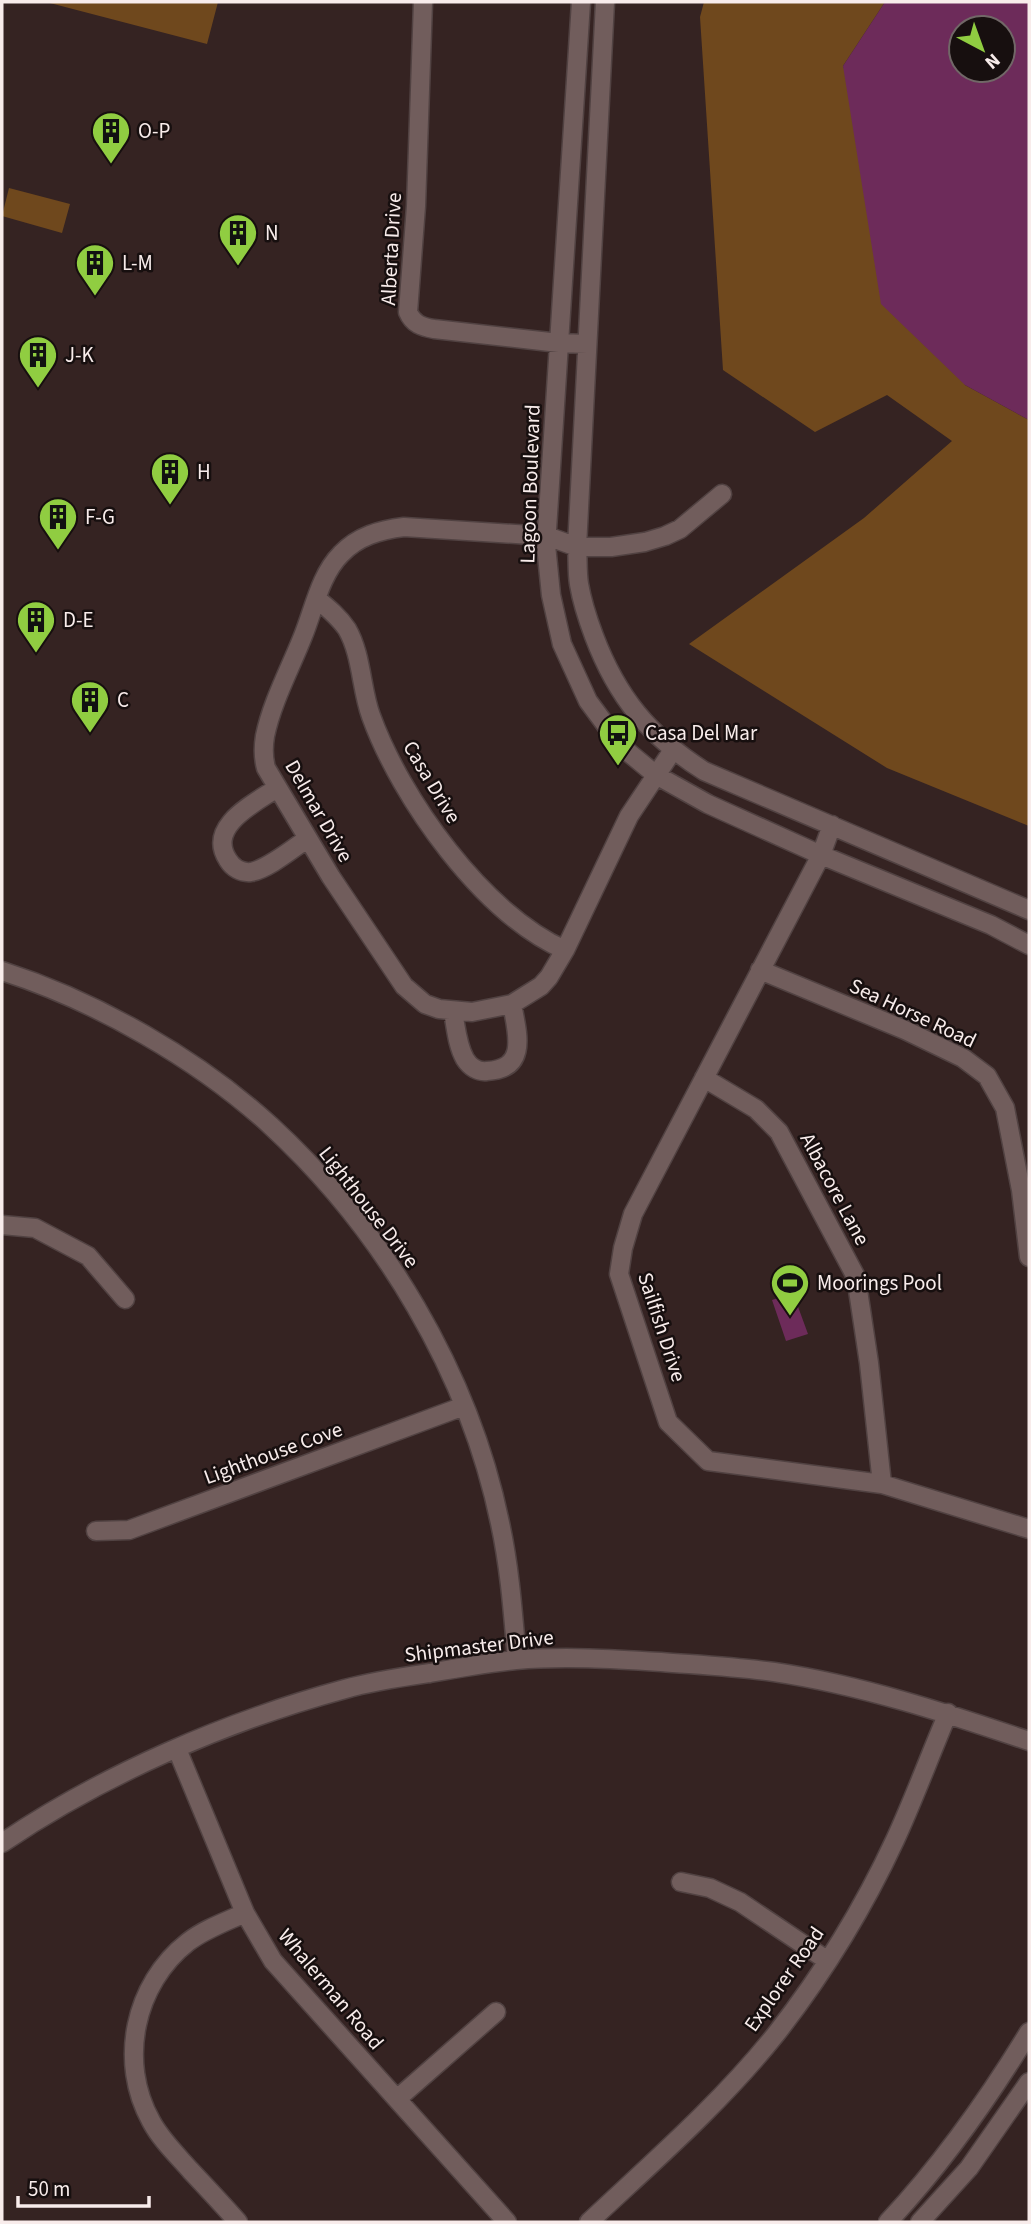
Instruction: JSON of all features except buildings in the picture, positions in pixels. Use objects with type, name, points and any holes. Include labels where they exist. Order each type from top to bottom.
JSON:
[{"type":"street","name":"Alberta Drive","points":[[423,2],[416,205],[408,312],[415,323],[426,328],[587,344]]},
{"type":"street","name":"Lagoon Boulevard","points":[[581,2],[547,536],[551,595],[562,644],[589,701],[622,747],[656,775],[708,804],[821,855],[991,925],[1029,945]]},
{"type":"street","points":[[605,2],[577,547],[579,585],[606,667],[617,688],[653,732],[673,750],[704,771],[1029,910]]},
{"type":"street","name":"Delmar Drive","points":[[673,750],[629,816],[565,950],[549,977],[530,995],[512,1004],[486,1010],[453,1012],[425,1004],[404,986],[307,839],[266,768],[263,757],[265,733],[327,574],[343,551],[369,535],[404,527],[547,536],[577,547],[611,547],[666,536],[680,529],[722,495]]},
{"type":"street","name":"Casa Drive","points":[[317,599],[348,631],[364,694],[379,737],[409,795],[446,848],[510,915],[547,942],[565,950]]},
{"type":"street","points":[[277,788],[243,811],[226,828],[223,844],[230,864],[238,870],[253,872],[307,839]]},
{"type":"street","name":"Sailfish Drive","points":[[832,825],[821,855],[633,1214],[622,1248],[619,1274],[668,1422],[708,1461],[882,1484],[1029,1529]]},
{"type":"street","name":"Sea Horse Road","points":[[760,970],[905,1030],[963,1058],[987,1076],[1005,1108],[1021,1190],[1029,1257]]},
{"type":"street","name":"Lighthouse Drive","points":[[2,971],[43,984],[142,1033],[200,1070],[270,1125],[326,1183],[375,1244],[419,1315],[450,1374],[483,1459],[500,1523],[510,1583],[517,1660]]},
{"type":"street","points":[[453,1012],[465,1059],[474,1069],[490,1071],[508,1066],[515,1058],[517,1043],[512,1004]]},
{"type":"street","name":"Albacore Lane","points":[[704,1078],[756,1110],[779,1132],[856,1277],[869,1363],[882,1484]]},
{"type":"street","points":[[2,1225],[35,1228],[88,1256],[125,1298]]},
{"type":"street","name":"Lighthouse Cove","points":[[96,1531],[129,1530],[464,1406]]},
{"type":"street","name":"Shipmaster Drive","points":[[2,1843],[84,1793],[177,1749],[244,1722],[348,1688],[406,1676],[517,1660],[622,1660],[775,1672],[948,1713],[1029,1741]]},
{"type":"street","name":"Explorer Road","points":[[589,2222],[740,2076],[775,2035],[828,1961],[895,1840],[948,1713]]},
{"type":"street","name":"Whalerman Road","points":[[177,1749],[245,1913],[273,1961],[507,2222]]},
{"type":"street","points":[[681,1882],[710,1888],[740,1902],[828,1961]]},
{"type":"street","points":[[238,2222],[166,2143],[152,2122],[143,2104],[133,2060],[142,2005],[157,1975],[186,1943],[205,1930],[245,1913]]},
{"type":"street","points":[[397,2099],[496,2012]]},
{"type":"street","points":[[891,2221],[945,2158],[975,2117],[1029,2032]]},
{"type":"street","points":[[920,2222],[969,2168],[1029,2082]]},
{"type":"shaded area","points":[[46,2],[218,2],[207,44]]},
{"type":"shaded area","points":[[704,2],[885,2],[843,66],[965,385],[1029,420],[1029,826],[887,768],[689,644],[864,518],[952,441],[887,395],[815,432],[723,370],[700,17]]},
{"type":"shaded area","points":[[885,2],[1029,2],[1029,420],[965,385],[881,304],[843,66]]},
{"type":"shaded area","points":[[9,188],[70,204],[62,233],[2,216]]},
{"type":"shaded area","name":"Moorings Pool","points":[[793,1293],[808,1334],[786,1341],[772,1300]]},
{"type":"place","name":"O-P","points":[[111,165]]},
{"type":"place","name":"N","points":[[238,267]]},
{"type":"place","name":"L-M","points":[[95,297]]},
{"type":"place","name":"J-K","points":[[38,389]]},
{"type":"place","name":"H","points":[[170,506]]},
{"type":"place","name":"F-G","points":[[58,551]]},
{"type":"place","name":"D-E","points":[[36,654]]},
{"type":"place","name":"C","points":[[90,734]]},
{"type":"place","name":"Casa Del Mar","points":[[618,767]]},
{"type":"place","name":"Moorings Pool","points":[[790,1317]]}]
